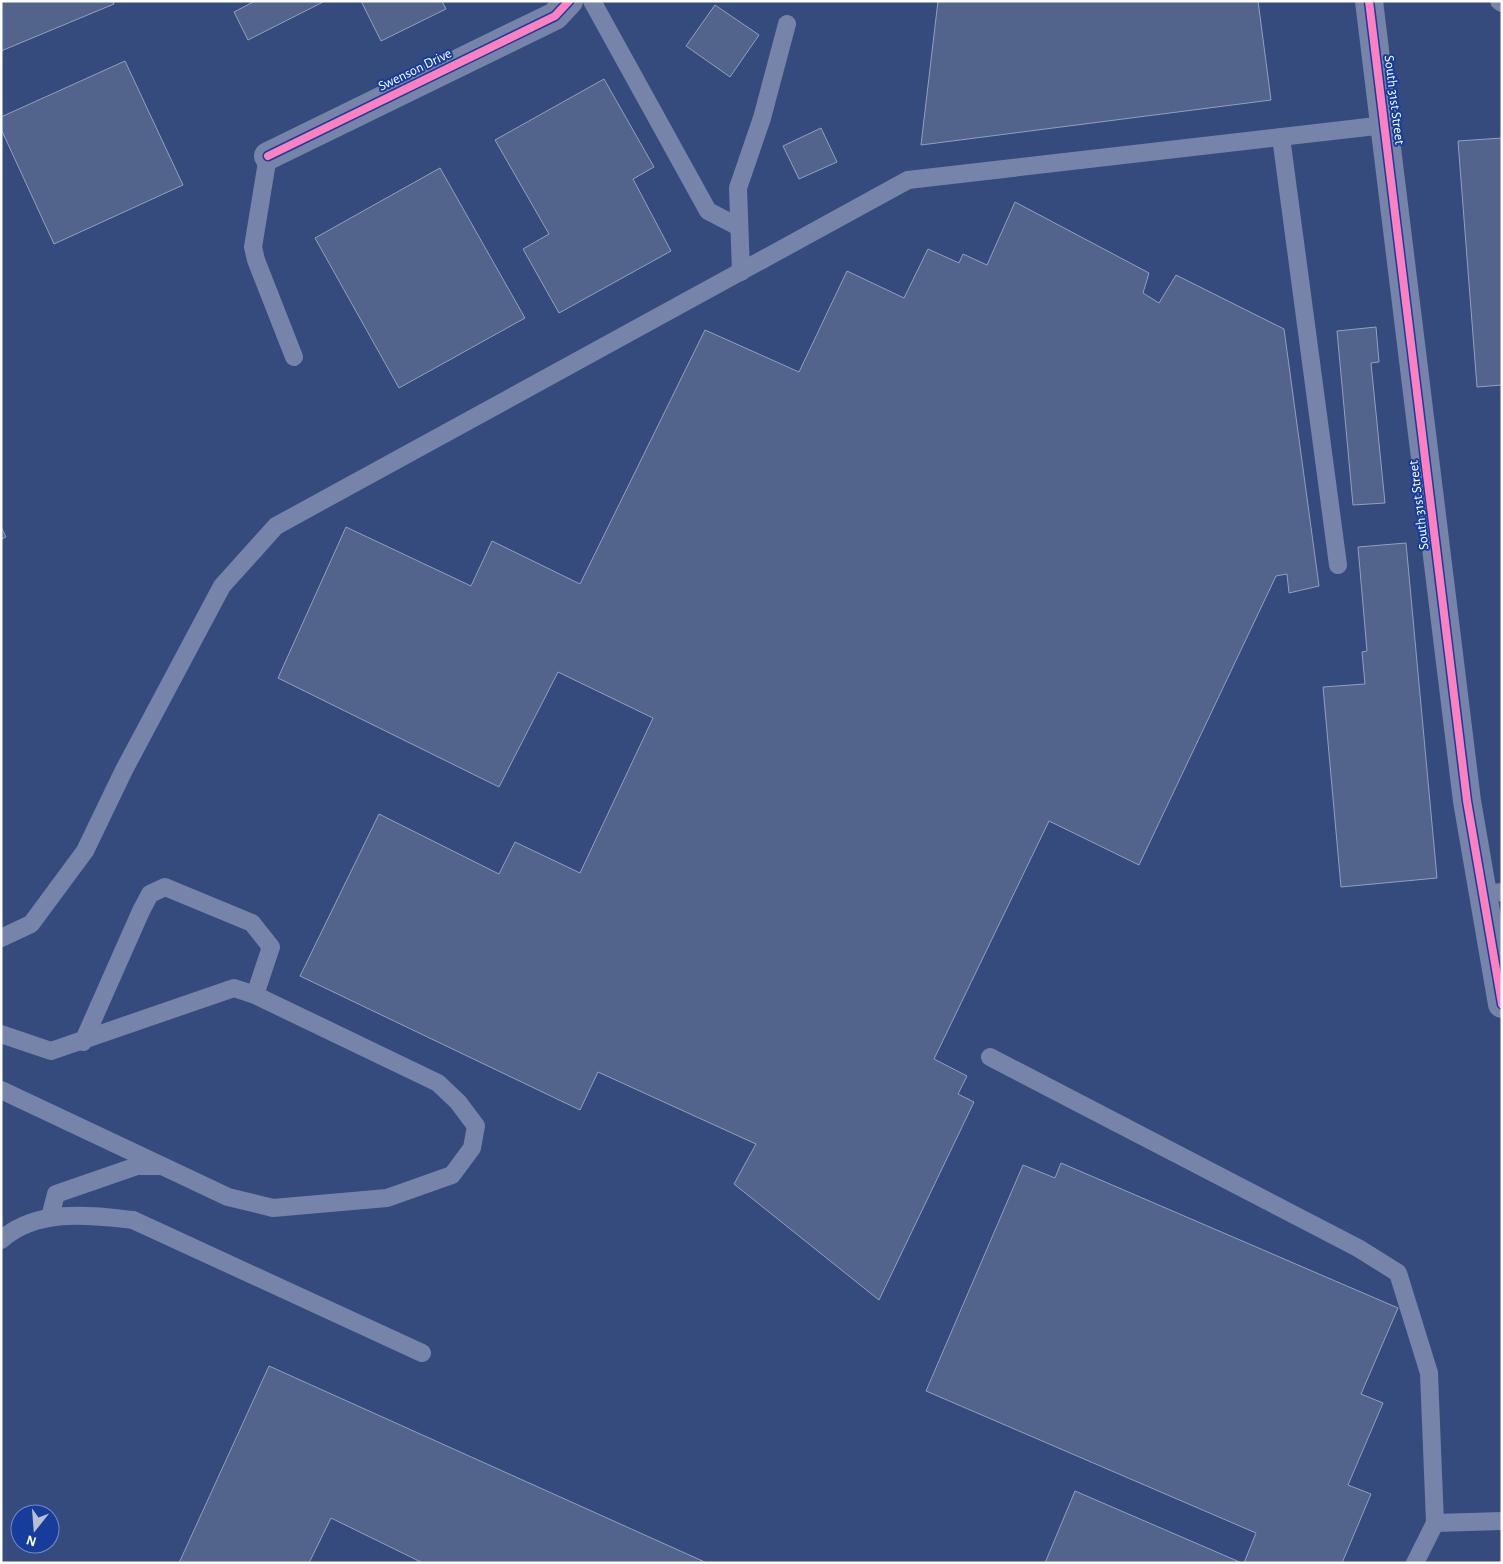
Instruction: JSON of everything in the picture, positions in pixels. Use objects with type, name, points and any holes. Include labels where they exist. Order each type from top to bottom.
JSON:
[{"type":"street","name":"Swenson Drive","points":[[268,156],[555,16],[569,1]]},
{"type":"street","name":"South 31st Street","points":[[1369,1],[1468,801],[1493,893],[1502,1004]]},
{"type":"lane","points":[[592,1],[708,211],[739,228]]},
{"type":"lane","points":[[740,272],[738,188],[762,118],[786,24]]},
{"type":"lane","points":[[1,938],[31,924],[85,851],[124,770],[222,586],[276,526],[908,180],[1385,125]]},
{"type":"lane","points":[[1280,137],[1338,565]]},
{"type":"lane","points":[[268,156],[253,246],[256,260],[294,357]]},
{"type":"lane","points":[[83,1042],[140,911],[150,894],[165,887],[252,923],[271,946],[255,995]]},
{"type":"lane","points":[[1,1034],[51,1051],[83,1042],[234,988],[255,995],[438,1084],[458,1102],[476,1126],[472,1148],[452,1175],[387,1198],[273,1208],[228,1197],[1,1090]]},
{"type":"lane","points":[[990,1057],[1358,1248],[1398,1273],[1428,1374],[1435,1523],[1415,1563]]},
{"type":"lane","points":[[50,1217],[56,1194],[137,1166],[164,1166]]},
{"type":"lane","points":[[1,1240],[10,1232],[50,1217],[88,1215],[133,1220],[422,1353]]},
{"type":"lane","points":[[1435,1523],[1502,1521]]},
{"type":"building","points":[[1,1],[113,1],[114,4],[1,51]]},
{"type":"building","points":[[255,1],[325,1],[248,40],[234,12]]},
{"type":"building","points":[[361,1],[442,1],[446,9],[381,41]]},
{"type":"building","points":[[938,1],[1258,1],[1271,100],[921,145]]},
{"type":"building","points":[[715,5],[759,35],[730,77],[686,46]]},
{"type":"building","points":[[125,61],[183,185],[54,244],[1,129],[1,117]]},
{"type":"building","points":[[604,79],[654,167],[633,179],[671,251],[559,313],[523,249],[549,234],[495,140]]},
{"type":"building","points":[[821,128],[837,162],[799,179],[783,146]]},
{"type":"building","points":[[1502,138],[1502,385],[1477,387],[1458,141]]},
{"type":"building","points":[[440,168],[525,318],[399,388],[315,238]]},
{"type":"building","points":[[1015,202],[1149,273],[1143,293],[1159,303],[1176,275],[1284,329],[1319,586],[1289,593],[1287,574],[1276,576],[1139,865],[1049,821],[934,1059],[967,1076],[958,1094],[974,1102],[879,1300],[734,1184],[756,1144],[598,1072],[580,1110],[300,976],[379,814],[499,874],[515,842],[580,873],[653,718],[558,672],[499,787],[278,678],[346,527],[471,586],[492,541],[580,584],[705,330],[799,372],[847,271],[904,298],[928,249],[959,263],[963,254],[987,265]]},
{"type":"building","points":[[1376,327],[1379,362],[1371,363],[1385,503],[1353,505],[1337,331]]},
{"type":"building","points":[[1,527],[6,537],[1,539]]},
{"type":"building","points":[[1406,543],[1437,878],[1341,887],[1323,687],[1365,684],[1362,652],[1367,651],[1358,547]]},
{"type":"building","points":[[1061,1163],[1398,1308],[1361,1394],[1383,1403],[1348,1485],[1371,1494],[1342,1563],[1244,1563],[1256,1533],[926,1391],[1023,1165],[1055,1178]]},
{"type":"building","points":[[269,1366],[707,1563],[423,1563],[331,1518],[309,1563],[179,1563]]},
{"type":"building","points":[[1075,1491],[1242,1563],[1045,1563]]},
{"type":"cycle path","points":[[268,156],[555,16],[569,1]]},
{"type":"cycle path","points":[[1369,1],[1467,801],[1502,1004]]}]
